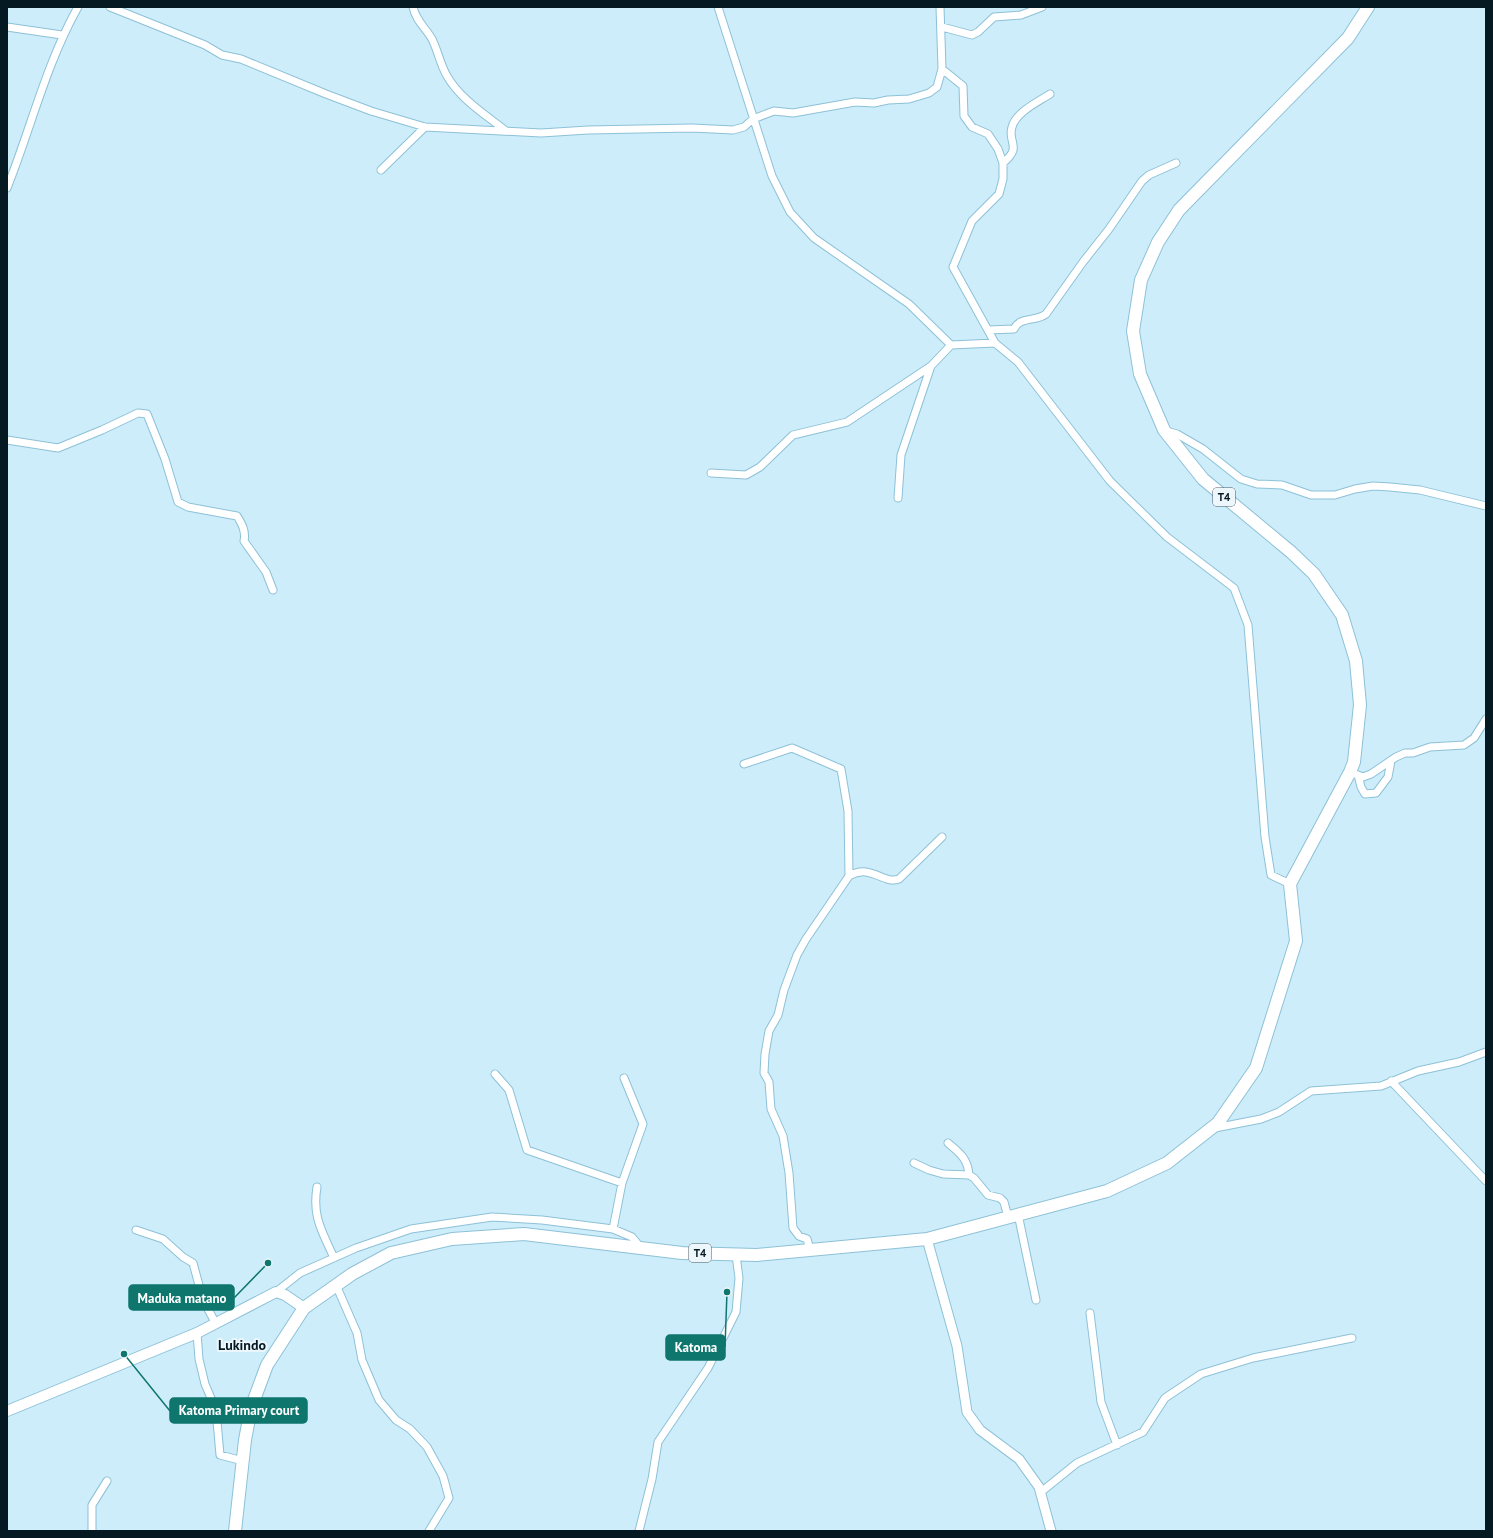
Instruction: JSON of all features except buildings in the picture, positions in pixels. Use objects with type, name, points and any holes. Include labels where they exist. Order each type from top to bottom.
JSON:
[{"type":"highway","name":"T4","points":[[236,1531],[243,1461],[251,1408],[267,1365],[304,1308],[352,1274],[391,1253],[452,1239],[524,1234],[682,1253],[757,1255],[927,1239],[1107,1191],[1166,1163],[1218,1123],[1256,1068],[1296,941],[1290,884],[1354,774],[1360,705],[1356,661],[1342,615],[1314,574],[1291,552],[1203,479],[1164,430],[1140,374],[1133,331],[1141,280],[1158,242],[1179,210],[1348,38],[1368,7]]},
{"type":"main road","points":[[7,1410],[197,1333],[215,1322],[276,1292],[285,1295],[304,1308]]},
{"type":"street","points":[[7,188],[46,75],[62,35],[78,7]]},
{"type":"street","points":[[110,7],[204,44],[222,54],[241,59],[326,94],[371,111],[425,127],[541,133],[588,130],[685,128],[733,130],[744,127],[753,119],[774,111],[793,113],[836,104],[855,102],[874,103],[920,97],[937,87],[942,69],[942,27],[940,7]]},
{"type":"street","points":[[413,7],[417,20],[433,42],[439,61],[448,78],[464,97],[506,131]]},
{"type":"street","points":[[718,7],[772,176],[790,212],[814,238],[909,304],[951,345]]},
{"type":"street","points":[[942,27],[972,35],[978,32],[997,16],[1021,15],[1042,7]]},
{"type":"street","points":[[7,27],[62,35]]},
{"type":"street","points":[[942,69],[963,86],[963,110],[967,122],[972,127],[988,134],[998,149],[1003,163],[1003,179],[999,194],[972,221],[953,267],[995,343],[1018,362],[1110,481],[1167,537],[1234,588],[1248,625],[1265,837],[1271,875],[1290,884]]},
{"type":"street","points":[[1003,163],[1012,153],[1014,142],[1011,128],[1014,121],[1026,110],[1050,94]]},
{"type":"street","points":[[381,170],[425,127]]},
{"type":"street","points":[[988,330],[1014,329],[1018,323],[1040,318],[1046,314],[1083,262],[1109,229],[1142,181],[1176,163]]},
{"type":"street","points":[[712,473],[746,475],[760,467],[793,435],[847,422],[931,366],[951,345],[995,343]]},
{"type":"street","points":[[898,498],[902,455],[931,366]]},
{"type":"street","points":[[7,440],[58,448],[102,430],[138,412],[147,414],[165,459],[178,502],[188,507],[237,516],[241,522],[245,534],[244,541],[266,572],[273,590]]},
{"type":"street","points":[[1164,430],[1177,434],[1208,452],[1242,479],[1257,484],[1282,485],[1311,495],[1335,495],[1374,486],[1390,487],[1420,490],[1486,506]]},
{"type":"street","points":[[1354,774],[1363,777],[1371,774],[1402,755],[1426,748],[1464,745],[1474,738],[1486,719]]},
{"type":"street","points":[[744,764],[792,748],[841,768],[848,811],[849,876]]},
{"type":"street","points":[[1354,774],[1365,794],[1376,793],[1388,777],[1392,761]]},
{"type":"street","points":[[810,1250],[807,1240],[799,1236],[793,1228],[789,1172],[783,1136],[771,1109],[768,1082],[764,1073],[765,1054],[769,1031],[778,1015],[784,990],[797,955],[806,939],[849,876],[853,873],[866,872],[890,880],[899,879],[942,836]]},
{"type":"street","points":[[1211,1128],[1261,1119],[1279,1112],[1311,1091],[1381,1086],[1418,1071],[1459,1062],[1486,1052]]},
{"type":"street","points":[[495,1074],[510,1090],[527,1150],[622,1182]]},
{"type":"street","points":[[613,1229],[622,1182],[643,1124],[624,1078]]},
{"type":"street","points":[[1391,1081],[1486,1181]]},
{"type":"street","points":[[948,1143],[963,1156],[967,1162],[969,1175]]},
{"type":"street","points":[[914,1163],[929,1170],[943,1174],[969,1175],[974,1178],[988,1195],[1000,1198],[1004,1202],[1013,1216],[1036,1300]]},
{"type":"street","points":[[317,1187],[315,1202],[319,1226],[334,1258]]},
{"type":"street","points":[[276,1292],[300,1273],[356,1248],[412,1229],[492,1217],[542,1220],[613,1229],[632,1236],[641,1248]]},
{"type":"street","points":[[136,1230],[162,1239],[182,1257],[193,1263],[203,1300],[215,1322]]},
{"type":"street","points":[[927,1239],[957,1346],[966,1412],[980,1430],[1019,1460],[1039,1487],[1051,1531]]},
{"type":"street","points":[[639,1531],[652,1478],[658,1442],[708,1368],[736,1312],[739,1278],[736,1254]]},
{"type":"street","points":[[336,1285],[357,1333],[362,1360],[379,1400],[396,1420],[410,1429],[427,1447],[442,1476],[449,1498],[429,1531]]},
{"type":"street","points":[[1090,1313],[1101,1402],[1117,1445]]},
{"type":"street","points":[[197,1333],[205,1384],[216,1410],[220,1455],[243,1461]]},
{"type":"street","points":[[1041,1492],[1077,1463],[1143,1432],[1165,1398],[1201,1374],[1253,1358],[1352,1338]]},
{"type":"street","points":[[216,1410],[234,1406],[251,1408]]},
{"type":"street","points":[[92,1531],[92,1505],[107,1481]]},
{"type":"place","name":"Maduka matano","points":[[268,1263]]},
{"type":"place","name":"Katoma","points":[[727,1292]]},
{"type":"place","name":"Katoma Primary court","points":[[124,1354]]},
{"type":"district","name":"Lukindo","points":[[242,1345]]}]
